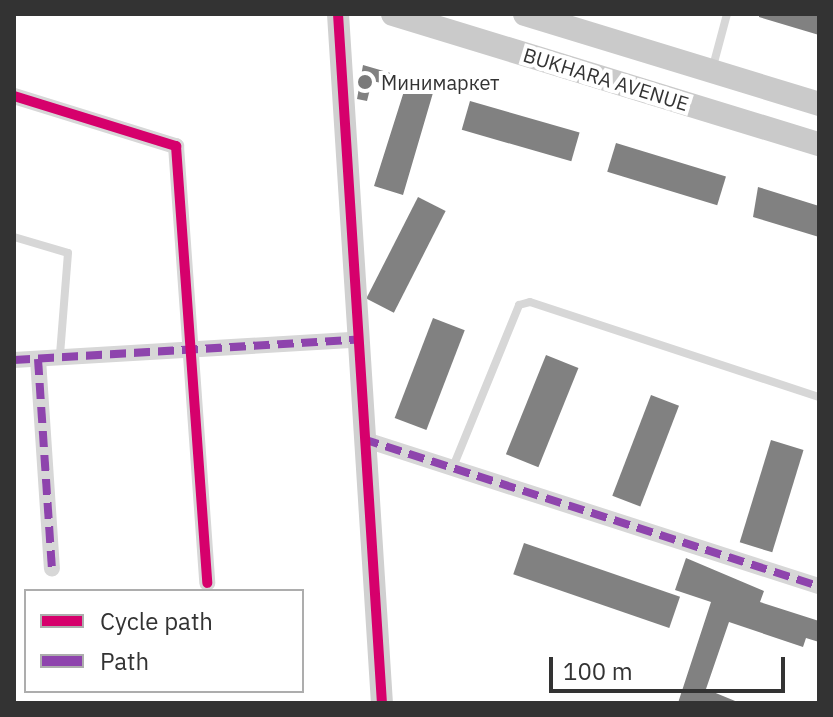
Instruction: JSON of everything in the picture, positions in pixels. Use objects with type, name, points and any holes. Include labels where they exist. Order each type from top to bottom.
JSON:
[{"type":"main road","name":"BUKHARA AVENUE","points":[[393,14],[819,144]]},
{"type":"main road","name":"BUKHARA AVENUE","points":[[525,14],[819,104]]},
{"type":"street","points":[[338,14],[354,340],[382,703]]},
{"type":"street","points":[[14,96],[176,146],[194,348],[207,583]]},
{"type":"street","points":[[14,360],[354,340]]},
{"type":"street","points":[[38,359],[52,569]]},
{"type":"street","points":[[363,439],[819,586]]},
{"type":"lane","points":[[712,71],[727,14]]},
{"type":"lane","points":[[14,237],[68,253],[60,355]]},
{"type":"lane","points":[[453,467],[519,305],[530,302],[819,397]]},
{"type":"building","points":[[759,14],[819,14],[819,35],[759,17]]},
{"type":"building","points":[[363,65],[435,86],[403,195],[374,186],[405,88],[372,81],[367,101],[357,99]]},
{"type":"building","points":[[470,101],[580,132],[571,161],[462,130]]},
{"type":"building","points":[[616,143],[726,177],[717,205],[607,172]]},
{"type":"building","points":[[758,187],[819,206],[819,237],[753,217]]},
{"type":"building","points":[[418,197],[446,211],[394,313],[366,299]]},
{"type":"building","points":[[433,318],[465,330],[426,430],[395,418]]},
{"type":"building","points":[[546,355],[578,368],[538,467],[506,454]]},
{"type":"building","points":[[651,395],[679,406],[640,507],[612,496]]},
{"type":"building","points":[[771,440],[804,450],[772,552],[740,542]]},
{"type":"building","points":[[524,543],[680,597],[669,628],[513,574]]},
{"type":"building","points":[[686,558],[764,591],[760,602],[819,621],[819,642],[806,638],[803,647],[729,622],[706,689],[740,703],[678,703],[711,602],[675,590]]},
{"type":"marked path","points":[[14,360],[354,340]]},
{"type":"marked path","points":[[38,359],[52,569]]},
{"type":"marked path","points":[[363,439],[819,586]]},
{"type":"cycle path","points":[[338,14],[382,703]]},
{"type":"cycle path","points":[[14,96],[176,146],[207,583]]},
{"type":"place","name":"Минимаркет","points":[[365,82]]}]
